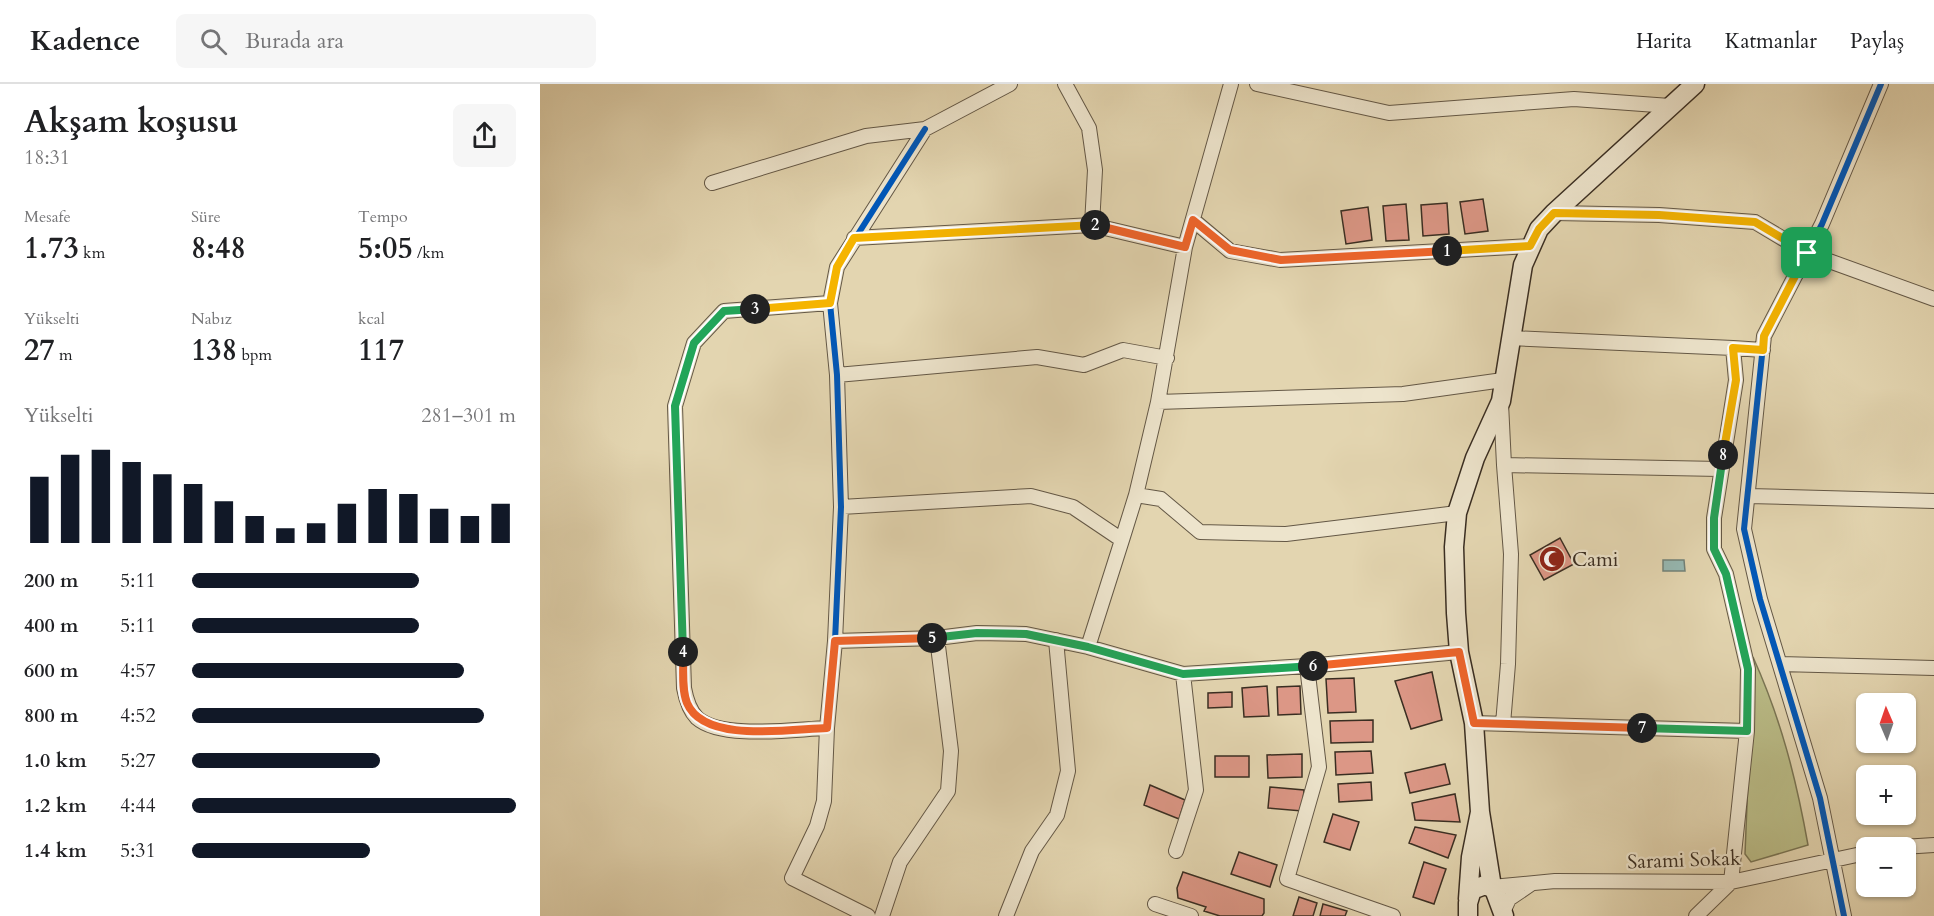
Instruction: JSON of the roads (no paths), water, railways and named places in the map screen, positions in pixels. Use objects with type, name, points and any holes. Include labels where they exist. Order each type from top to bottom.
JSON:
[{"type":"street","points":[[712,183],[866,136],[925,129],[1010,84]]},
{"type":"street","points":[[1065,84],[1089,128],[1095,170],[1092,225]]},
{"type":"street","points":[[1088,647],[1136,495],[1167,358],[1185,247],[1231,84]]},
{"type":"street","points":[[1257,84],[1389,113],[1574,99],[1670,106]]},
{"type":"street","points":[[1574,84],[1574,99]]},
{"type":"street","points":[[1503,724],[1508,664],[1511,554],[1501,401],[1518,283],[1530,246],[1539,229],[1695,84]]},
{"type":"street","points":[[1844,916],[1820,798],[1760,599],[1744,529],[1764,336],[1807,253],[1881,84]]},
{"type":"street","points":[[868,916],[792,878],[817,826],[824,801],[827,728],[835,641],[841,507],[837,375],[830,303],[837,267],[925,129]]},
{"type":"street","points":[[1554,213],[1659,215],[1755,222],[1807,253],[1934,299]]},
{"type":"street","points":[[1193,220],[1230,250],[1281,260],[1530,246]]},
{"type":"street","points":[[854,238],[1092,225],[1185,247]]},
{"type":"street","points":[[827,728],[717,729],[697,718],[687,703],[684,688],[675,406],[694,343],[724,311],[830,303]]},
{"type":"street","points":[[1510,338],[1763,350]]},
{"type":"street","points":[[1696,916],[1731,882],[1747,731],[1748,669],[1726,574],[1714,549],[1714,518],[1720,469],[1736,380],[1733,348]]},
{"type":"street","points":[[837,375],[1037,357],[1083,365],[1123,351],[1167,358]]},
{"type":"street","points":[[1158,402],[1404,394],[1503,380]]},
{"type":"street","points":[[1501,401],[1475,458],[1457,513],[1454,581],[1459,652],[1474,723],[1480,812],[1492,887],[1503,914]]},
{"type":"street","points":[[1504,465],[1720,469]]},
{"type":"street","points":[[1136,495],[1161,499],[1200,532],[1286,534],[1457,513]]},
{"type":"street","points":[[841,507],[1030,496],[1073,507],[1122,540]]},
{"type":"street","points":[[1748,496],[1934,501]]},
{"type":"street","points":[[835,641],[937,638],[977,633],[1026,634],[1088,647],[1183,674],[1307,666],[1459,652]]},
{"type":"street","points":[[882,916],[900,862],[948,791],[951,751],[937,638]]},
{"type":"street","points":[[1006,916],[1032,851],[1057,815],[1068,771],[1056,640]]},
{"type":"street","points":[[1780,664],[1934,668]]},
{"type":"street","points":[[1307,666],[1319,767],[1287,879],[1393,916]]},
{"type":"street","points":[[1176,851],[1196,790],[1183,674]]},
{"type":"street","points":[[1474,723],[1747,731]]},
{"type":"street","points":[[1468,907],[1470,857],[1480,812]]},
{"type":"street","points":[[1916,846],[1934,845]]},
{"type":"street","name":"Sarami Sokak","points":[[1492,887],[1536,882],[1731,882],[1856,855]]},
{"type":"street","points":[[1503,914],[1505,904],[1515,894],[1536,882]]},
{"type":"street","points":[[1468,907],[1474,887],[1482,885],[1492,887]]},
{"type":"street","points":[[1155,904],[1191,916]]},
{"type":"water","points":[[1663,560],[1684,560],[1685,571],[1663,571]]},
{"type":"place","name":"Cami","points":[[1552,559]]}]
